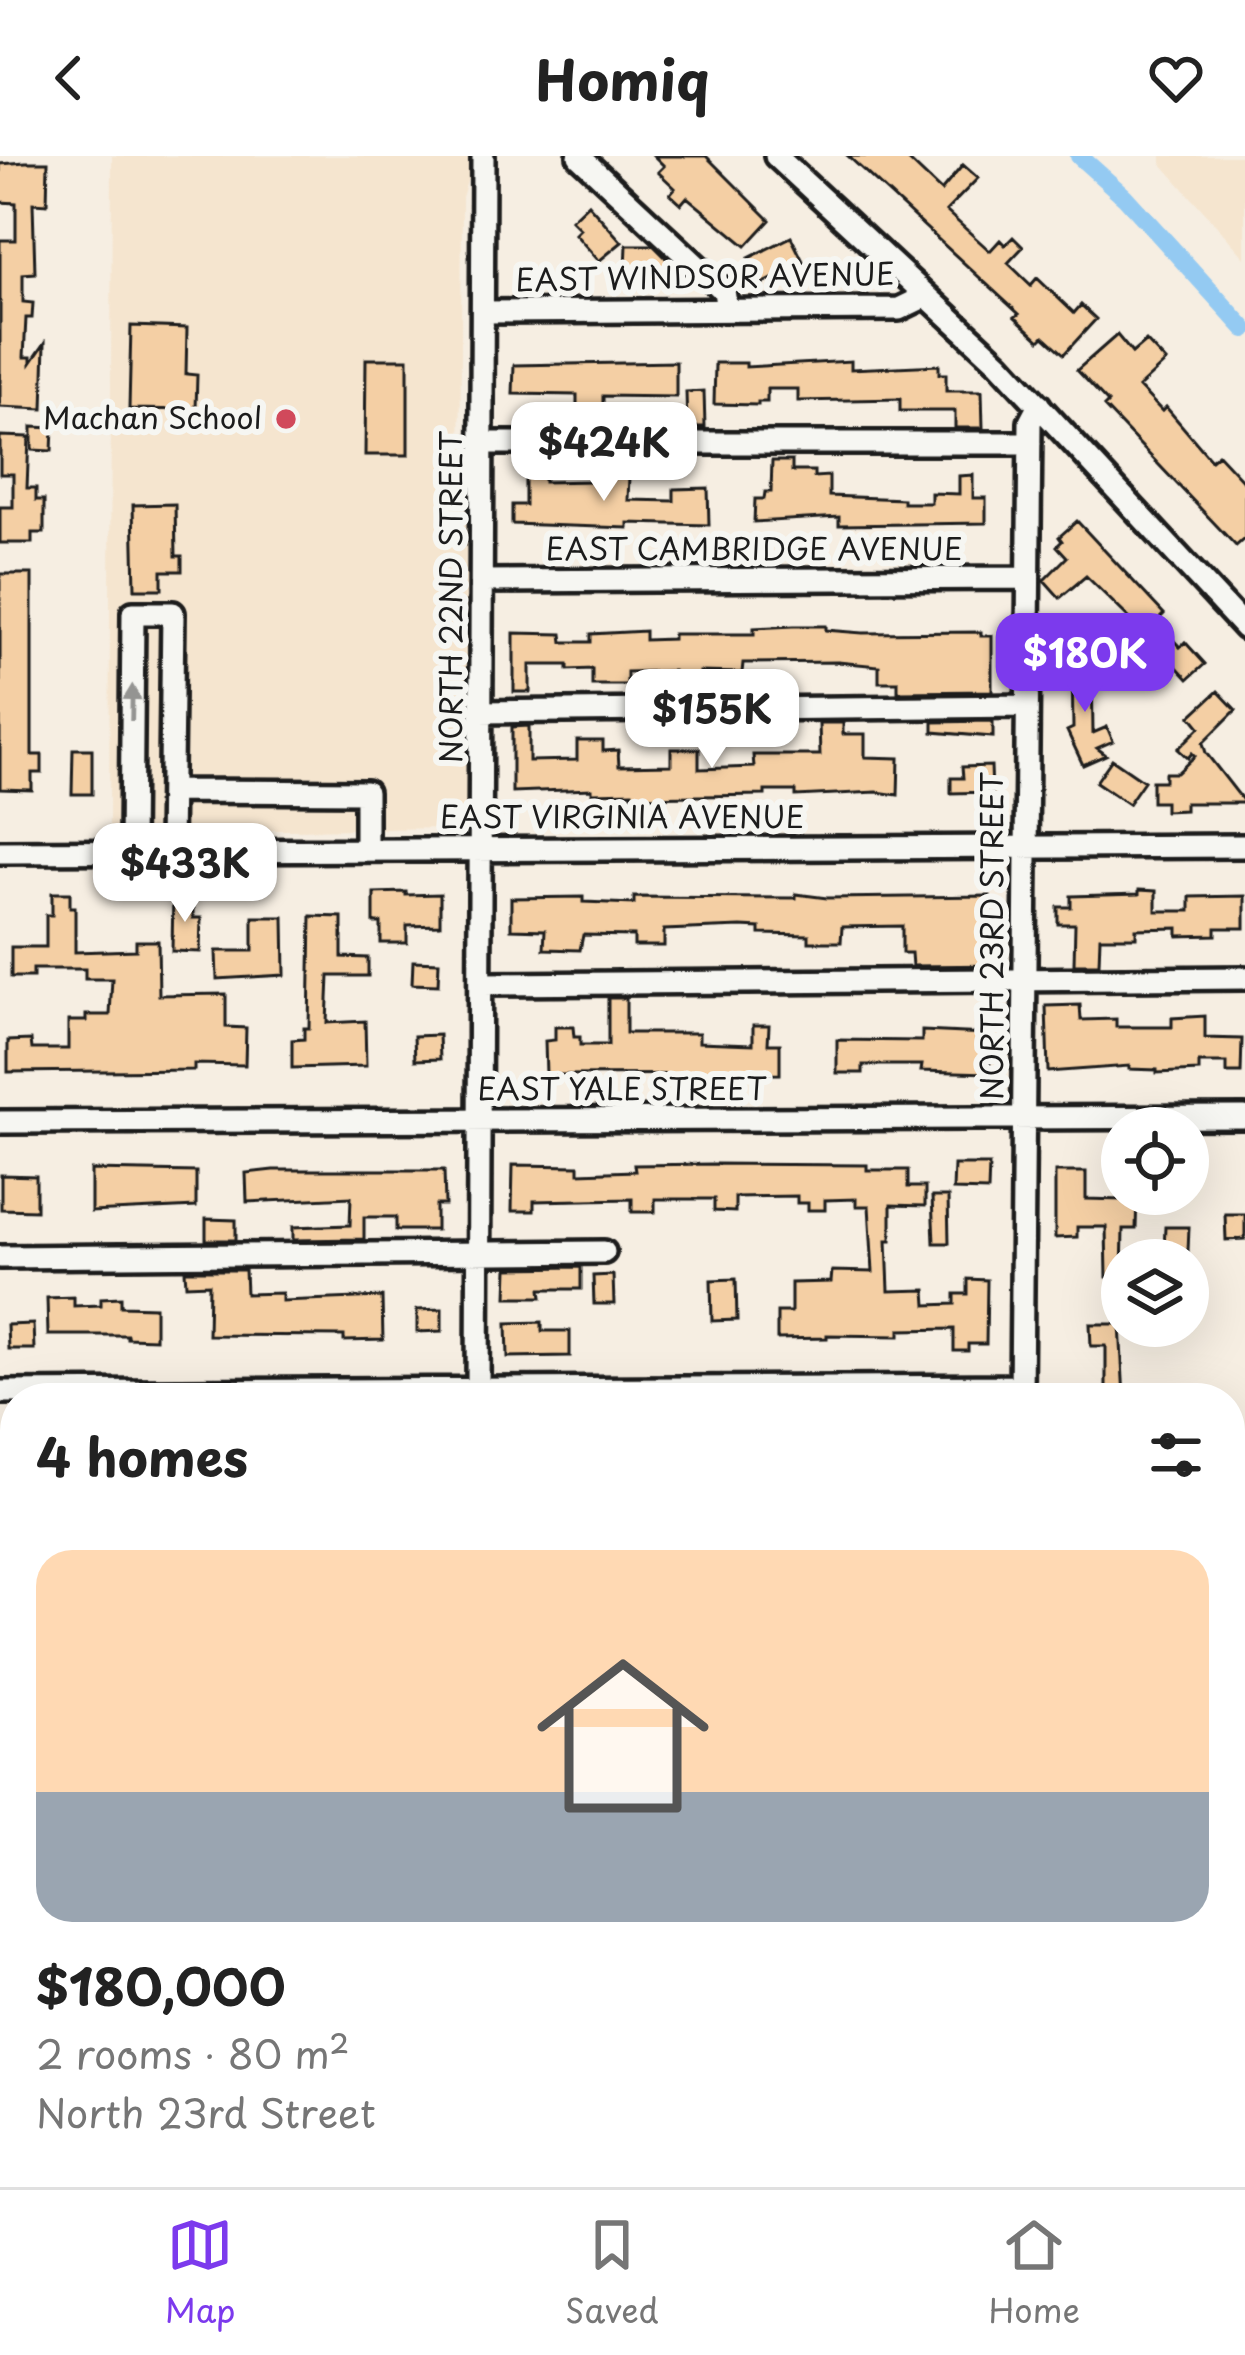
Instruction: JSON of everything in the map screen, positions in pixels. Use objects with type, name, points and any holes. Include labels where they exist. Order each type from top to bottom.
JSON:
[{"type":"street","name":"NORTH 22ND STREET","points":[[478,1383],[483,156]]},
{"type":"street","points":[[579,156],[724,291],[727,310]]},
{"type":"street","points":[[776,156],[1039,405],[1245,628]]},
{"type":"street","name":"EAST WINDSOR AVENUE","points":[[483,312],[899,309],[926,296]]},
{"type":"street","name":"NORTH 23RD STREET","points":[[1021,1383],[1026,578],[1030,422],[1039,405]]},
{"type":"street","points":[[482,443],[1030,443]]},
{"type":"street","name":"EAST CAMBRIDGE AVENUE","points":[[482,581],[1026,578]]},
{"type":"street","points":[[131,851],[134,613],[173,613],[170,850]]},
{"type":"street","points":[[481,712],[1025,706]]},
{"type":"street","points":[[171,791],[366,792],[366,849]]},
{"type":"street","name":"EAST VIRGINIA AVENUE","points":[[0,852],[1245,846]]},
{"type":"street","points":[[480,984],[1245,978]]},
{"type":"street","name":"EAST YALE STREET","points":[[0,1122],[1245,1117]]},
{"type":"street","points":[[0,1257],[604,1252]]},
{"type":"shaded area","name":"Machan School","points":[[112,156],[470,156],[462,197],[460,499],[470,525],[469,811],[466,823],[458,828],[109,832]]},
{"type":"shaded area","points":[[1161,156],[1245,156],[1245,258],[1161,163]]},
{"type":"building","points":[[654,156],[706,156],[770,220],[746,246],[687,197],[681,204],[670,194],[675,188],[658,172],[664,166]]},
{"type":"building","points":[[848,156],[904,156],[941,191],[963,165],[978,178],[946,211],[990,251],[1000,240],[1005,245],[1013,237],[1023,247],[1008,263],[1031,285],[1037,278],[1074,313],[1081,305],[1096,319],[1064,354],[1044,336],[1040,340],[1015,317],[1019,314]]},
{"type":"building","points":[[48,162],[47,204],[33,203],[35,273],[23,274],[23,302],[33,303],[32,318],[26,318],[24,357],[31,357],[31,363],[45,343],[43,409],[0,407],[0,240],[16,240],[16,203],[0,202],[0,164]]},
{"type":"building","points":[[588,204],[622,242],[599,261],[575,234],[580,229],[571,220]]},
{"type":"building","points":[[791,237],[804,263],[762,284],[749,258]]},
{"type":"building","points":[[627,245],[653,245],[667,259],[667,269],[626,269]]},
{"type":"building","points":[[131,326],[187,328],[186,374],[197,375],[196,410],[129,409]]},
{"type":"building","points":[[1117,335],[1132,353],[1146,341],[1166,362],[1139,387],[1162,411],[1166,407],[1211,460],[1218,454],[1245,483],[1245,538],[1236,546],[1104,407],[1108,403],[1077,370]]},
{"type":"building","points":[[366,359],[408,359],[408,455],[365,455]]},
{"type":"building","points":[[851,361],[851,369],[939,365],[939,374],[946,374],[946,391],[982,391],[983,428],[955,428],[955,411],[900,411],[900,399],[798,401],[798,389],[767,389],[767,402],[758,405],[714,404],[715,363],[746,363],[746,367]]},
{"type":"building","points":[[676,362],[676,397],[603,396],[603,428],[583,428],[577,395],[513,394],[514,365]]},
{"type":"building","points":[[704,391],[705,427],[687,427],[686,392]]},
{"type":"building","points":[[32,427],[53,428],[52,451],[32,450]]},
{"type":"building","points":[[0,436],[29,437],[27,488],[36,488],[36,500],[44,500],[44,533],[32,533],[32,543],[0,543],[0,507],[13,507],[13,474],[0,474]]},
{"type":"building","points":[[772,461],[792,461],[792,471],[829,476],[829,496],[903,499],[903,503],[931,503],[931,493],[959,494],[959,476],[973,475],[973,498],[986,498],[986,523],[839,525],[839,517],[754,522],[755,499],[764,499],[765,492],[771,492]]},
{"type":"building","points":[[525,472],[544,472],[544,482],[591,481],[591,475],[629,476],[628,500],[674,501],[674,489],[708,488],[709,525],[512,524],[512,505],[525,505]]},
{"type":"building","points":[[175,504],[176,556],[182,556],[182,571],[162,571],[162,589],[135,589],[133,505]]},
{"type":"building","points":[[1077,521],[1164,614],[1156,622],[1180,647],[1185,642],[1205,664],[1188,679],[1154,642],[1137,659],[1124,646],[1114,635],[1131,620],[1086,576],[1060,598],[1044,580],[1067,557],[1057,546],[1062,541],[1059,537]]},
{"type":"building","points":[[0,574],[32,574],[32,755],[42,755],[42,773],[32,773],[32,790],[0,789]]},
{"type":"building","points":[[826,626],[826,630],[863,633],[981,632],[981,636],[992,636],[992,691],[898,692],[898,682],[879,682],[879,666],[838,662],[743,663],[742,673],[700,672],[700,677],[673,677],[673,671],[627,672],[627,685],[592,685],[592,669],[530,665],[530,692],[514,692],[514,633],[562,634],[563,642],[591,642],[591,634],[645,631],[645,640],[673,639],[673,634],[754,634],[754,628]]},
{"type":"building","points":[[1092,660],[1093,733],[1107,727],[1113,741],[1097,748],[1106,755],[1083,765],[1067,731],[1073,728],[1072,661]]},
{"type":"building","points":[[1218,691],[1236,710],[1203,743],[1245,803],[1185,803],[1185,810],[1165,811],[1165,802],[1152,802],[1152,781],[1165,781],[1165,773],[1177,773],[1195,756],[1192,753],[1188,758],[1178,749],[1200,727],[1191,716]]},
{"type":"building","points":[[993,721],[993,737],[933,732],[933,722]]},
{"type":"building","points":[[819,723],[843,723],[843,734],[865,734],[865,757],[899,758],[898,795],[796,796],[796,791],[765,791],[765,795],[632,797],[632,792],[592,793],[592,789],[512,792],[512,727],[529,726],[529,761],[577,760],[577,741],[603,741],[603,751],[618,750],[619,766],[671,765],[671,749],[699,749],[699,769],[754,767],[753,755],[820,755]]},
{"type":"building","points":[[73,749],[92,749],[92,794],[72,794]]},
{"type":"building","points":[[1112,759],[1144,781],[1128,804],[1096,782]]},
{"type":"building","points":[[991,766],[992,792],[951,793],[951,778],[963,778],[962,767]]},
{"type":"building","points":[[1139,890],[1156,891],[1156,911],[1190,911],[1190,897],[1245,896],[1245,928],[1178,936],[1178,928],[1136,929],[1136,937],[1100,937],[1099,964],[1074,964],[1075,924],[1058,924],[1058,907],[1071,907],[1071,896],[1139,894]]},
{"type":"building","points":[[52,893],[70,893],[70,907],[75,907],[75,952],[136,950],[136,941],[158,941],[159,995],[226,994],[226,1027],[246,1028],[245,1065],[8,1072],[8,1041],[31,1040],[32,1049],[68,1049],[68,1021],[110,1015],[112,979],[85,979],[85,969],[33,969],[33,977],[11,977],[11,947],[46,947]]},
{"type":"building","points":[[173,893],[193,894],[193,918],[201,918],[200,952],[172,951]]},
{"type":"building","points":[[374,893],[440,894],[440,925],[407,926],[407,943],[381,943],[381,923],[374,923]]},
{"type":"building","points":[[796,894],[827,898],[990,896],[991,955],[1006,954],[1007,965],[912,966],[911,953],[902,953],[902,926],[842,927],[841,942],[809,942],[809,935],[760,934],[760,928],[741,927],[664,930],[664,946],[634,946],[634,936],[583,935],[580,950],[544,949],[545,930],[511,929],[511,898],[583,897],[583,902],[634,904],[634,897],[796,898]]},
{"type":"building","points":[[311,916],[342,917],[342,957],[368,958],[368,976],[329,976],[327,1023],[365,1021],[366,1066],[292,1068],[292,1040],[304,1039],[304,1028],[309,1028]]},
{"type":"building","points":[[253,917],[284,917],[285,975],[217,979],[216,951],[253,951]]},
{"type":"building","points":[[413,961],[439,962],[438,985],[412,984]]},
{"type":"building","points":[[608,998],[626,998],[626,1033],[699,1033],[699,1042],[753,1044],[753,1025],[769,1025],[768,1044],[780,1044],[780,1074],[546,1075],[545,1041],[555,1040],[555,1027],[573,1027],[580,1045],[608,1045]]},
{"type":"building","points":[[1080,1005],[1081,1020],[1116,1019],[1116,1027],[1172,1027],[1172,1018],[1205,1016],[1205,1038],[1242,1039],[1241,1073],[1227,1073],[1227,1063],[1199,1063],[1199,1071],[1157,1073],[1129,1066],[1048,1072],[1046,1006]]},
{"type":"building","points":[[922,1031],[985,1034],[990,1073],[921,1071],[922,1065],[863,1065],[863,1073],[837,1073],[837,1040],[922,1041]]},
{"type":"building","points":[[439,1035],[440,1059],[415,1060],[414,1036]]},
{"type":"building","points":[[513,1165],[579,1166],[579,1173],[635,1171],[634,1165],[867,1165],[867,1170],[908,1170],[908,1187],[925,1187],[925,1206],[891,1205],[889,1291],[926,1290],[927,1305],[955,1304],[955,1294],[968,1294],[968,1279],[987,1280],[986,1344],[968,1344],[968,1351],[954,1351],[954,1329],[900,1330],[900,1336],[777,1339],[777,1312],[791,1312],[791,1283],[831,1282],[832,1271],[873,1272],[869,1206],[856,1206],[856,1199],[825,1200],[825,1210],[808,1210],[808,1203],[797,1203],[797,1196],[735,1197],[735,1212],[714,1211],[714,1199],[655,1199],[655,1212],[632,1212],[632,1199],[534,1201],[534,1211],[512,1211]]},
{"type":"building","points":[[954,1165],[989,1165],[988,1191],[953,1190]]},
{"type":"building","points":[[91,1170],[196,1172],[196,1207],[91,1212]]},
{"type":"building","points":[[444,1170],[445,1205],[436,1205],[436,1230],[396,1230],[396,1217],[364,1217],[364,1239],[293,1240],[293,1227],[350,1225],[351,1197],[247,1202],[246,1173]]},
{"type":"building","points":[[1055,1172],[1086,1172],[1086,1199],[1101,1199],[1101,1215],[1136,1215],[1136,1229],[1123,1229],[1123,1239],[1106,1239],[1106,1227],[1077,1227],[1077,1237],[1055,1238]]},
{"type":"building","points":[[1,1175],[36,1176],[36,1210],[1,1209]]},
{"type":"building","points":[[932,1197],[948,1197],[949,1243],[934,1243]]},
{"type":"building","points":[[1225,1214],[1245,1214],[1245,1239],[1226,1240]]},
{"type":"building","points":[[206,1219],[236,1220],[236,1240],[206,1240]]},
{"type":"building","points":[[1165,1227],[1189,1227],[1188,1239],[1164,1239]]},
{"type":"building","points":[[581,1267],[581,1289],[541,1289],[542,1297],[507,1297],[508,1268]]},
{"type":"building","points":[[185,1270],[245,1270],[246,1294],[282,1293],[282,1301],[382,1297],[383,1340],[208,1335],[209,1284],[186,1285]]},
{"type":"building","points":[[613,1275],[614,1304],[594,1304],[593,1276]]},
{"type":"building","points":[[736,1279],[737,1320],[712,1321],[711,1280]]},
{"type":"building","points":[[74,1297],[74,1306],[101,1305],[101,1298],[121,1297],[121,1306],[155,1307],[155,1339],[48,1335],[47,1298]]},
{"type":"building","points":[[442,1309],[442,1331],[417,1332],[417,1310]]},
{"type":"building","points":[[542,1322],[542,1331],[570,1331],[570,1356],[508,1357],[507,1323]]},
{"type":"building","points":[[33,1324],[34,1349],[8,1349],[7,1325]]},
{"type":"building","points":[[1090,1324],[1101,1324],[1101,1346],[1091,1346]]},
{"type":"building","points":[[1106,1347],[1121,1347],[1123,1383],[1106,1383]]},
{"type":"waterway","points":[[1079,156],[1125,197],[1245,329]]},
{"type":"place","name":"Machan School","points":[[286,419]]}]
